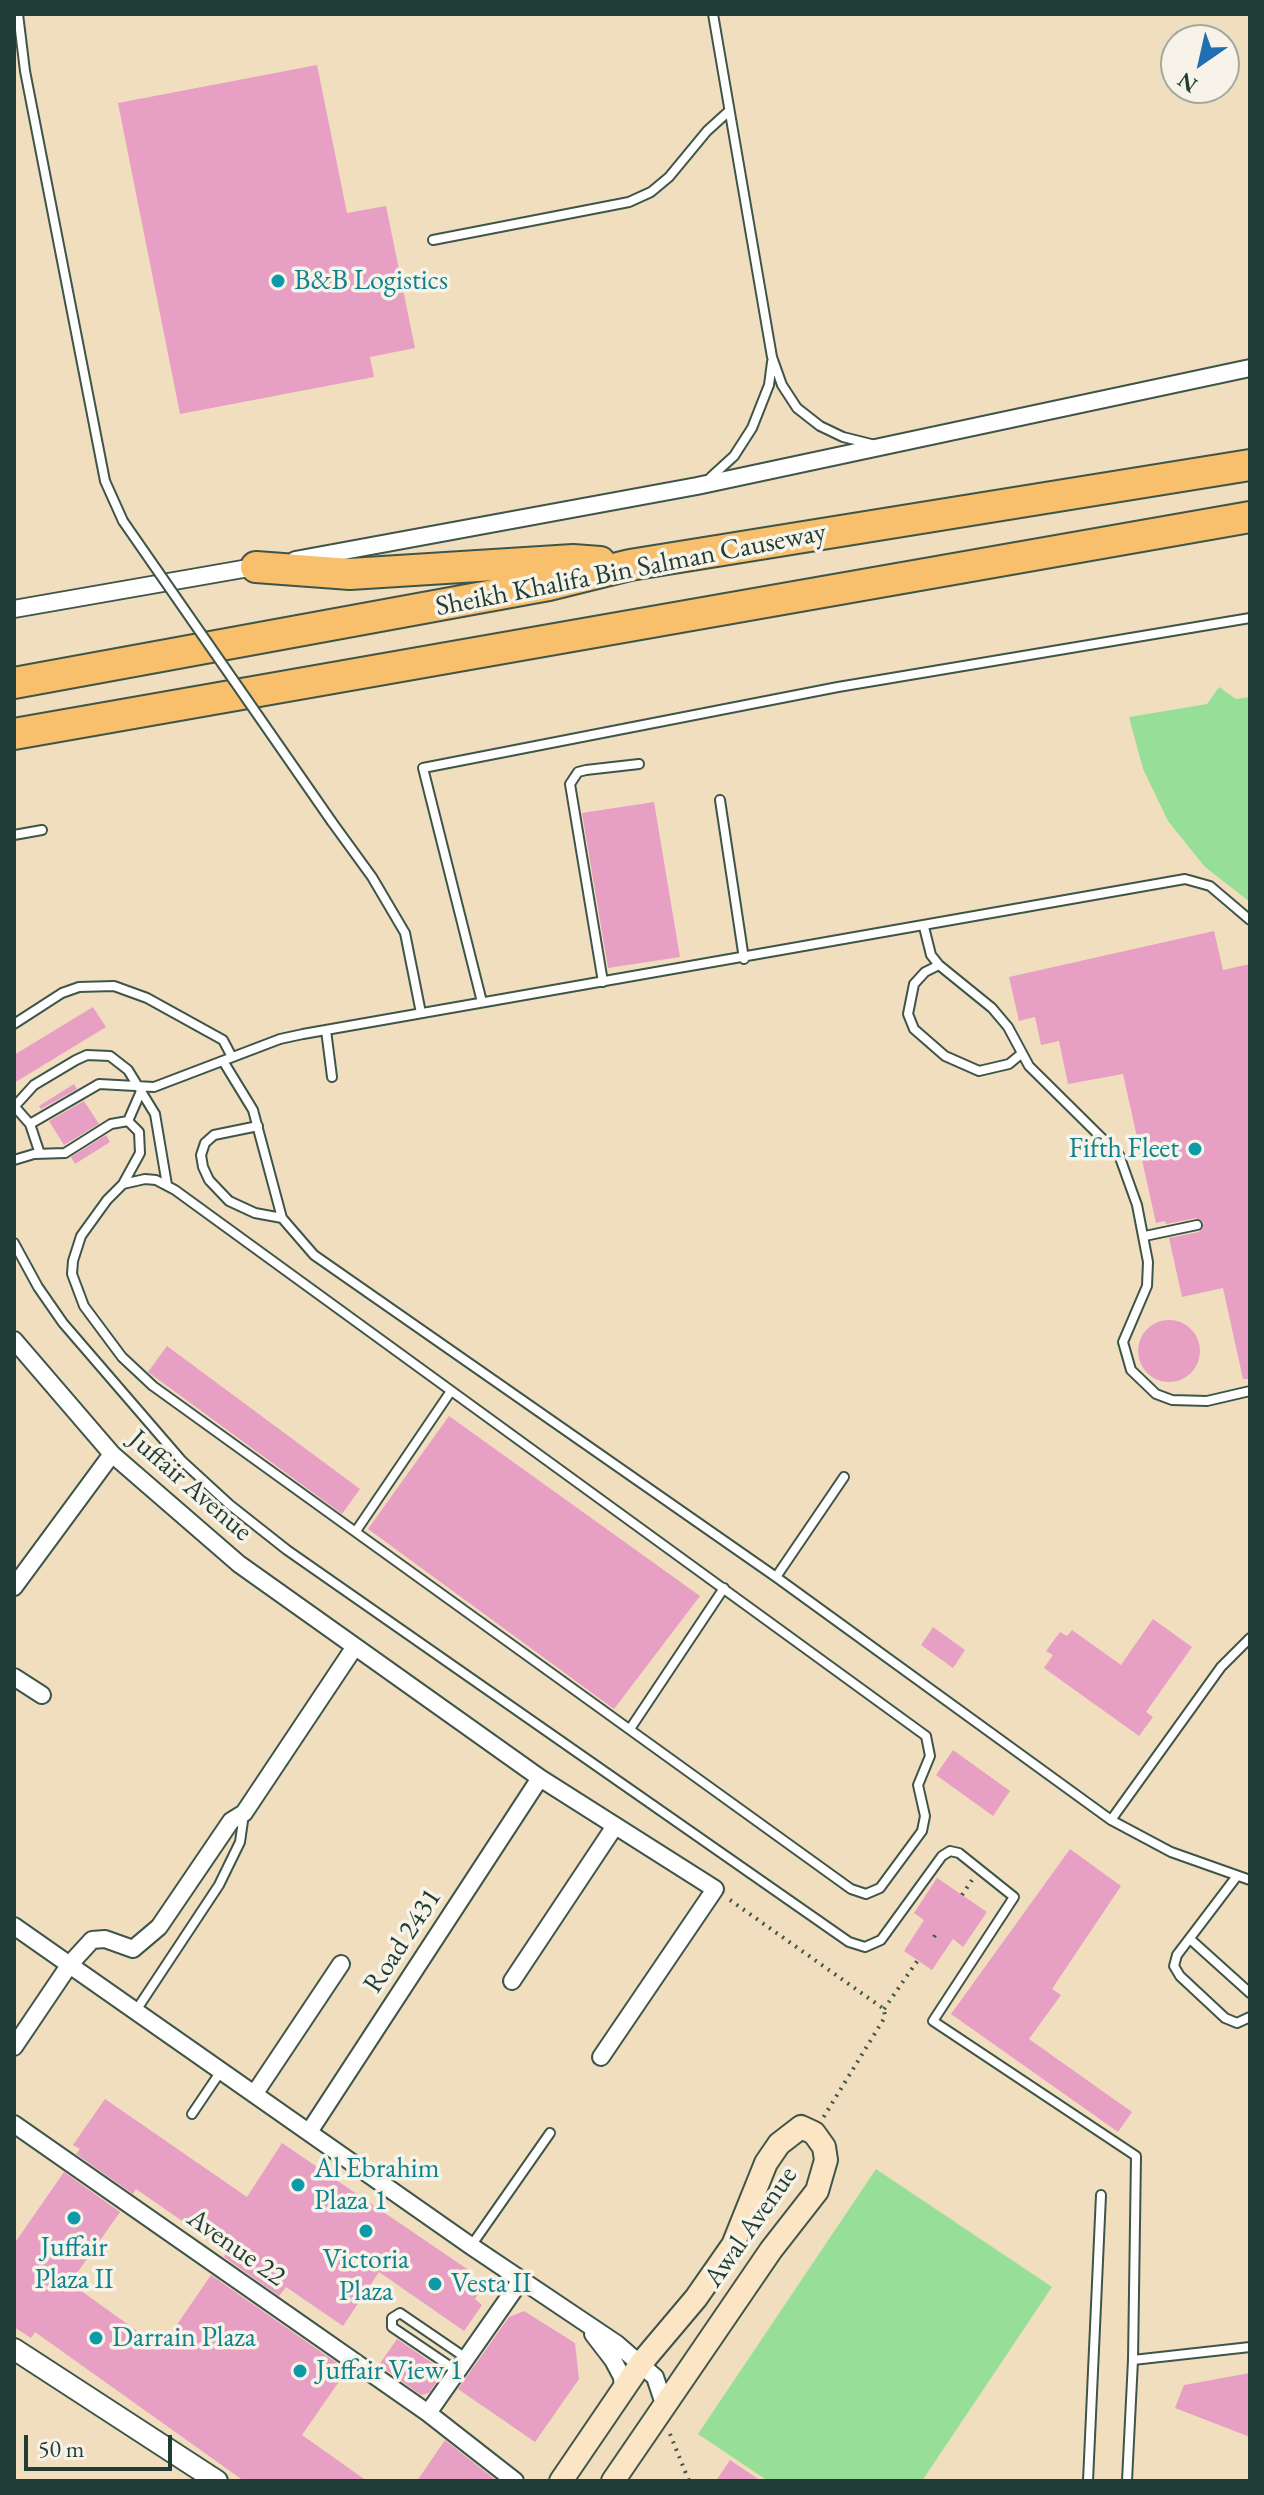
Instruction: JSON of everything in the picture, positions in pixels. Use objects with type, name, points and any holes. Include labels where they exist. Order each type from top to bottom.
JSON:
[{"type":"highway","name":"Sheikh Khalifa Bin Salman Causeway","points":[[14,683],[549,585],[630,565],[1250,465]]},
{"type":"highway","name":"Sheikh Khalifa Bin Salman Causeway","points":[[14,734],[1250,517]]},
{"type":"highway","points":[[256,567],[350,574],[573,560],[630,565]]},
{"type":"main road","name":"Awal Avenue","points":[[561,2481],[642,2362],[696,2298],[733,2245],[766,2163],[779,2144],[801,2127],[814,2133],[824,2147],[826,2160],[817,2191],[771,2250],[613,2481]]},
{"type":"street","points":[[14,609],[697,486],[1250,368]]},
{"type":"street","name":"Juffair Avenue","points":[[14,1340],[112,1454],[207,1538],[354,1648],[540,1778],[715,1889]]},
{"type":"street","points":[[14,1587],[112,1454]]},
{"type":"street","points":[[14,2047],[70,1964],[92,1940],[98,1938],[126,1949],[140,1946],[159,1927],[231,1821],[244,1813],[354,1648]]},
{"type":"street","points":[[14,1677],[42,1695]]},
{"type":"street","name":"Road 2431","points":[[309,2132],[540,1778]]},
{"type":"street","points":[[512,1981],[615,1826]]},
{"type":"street","points":[[601,2057],[715,1889]]},
{"type":"street","points":[[14,1926],[642,2362],[661,2389],[661,2413]]},
{"type":"street","points":[[255,2093],[341,1964]]},
{"type":"street","name":"Avenue 22","points":[[14,2124],[428,2413],[515,2481]]},
{"type":"street","points":[[428,2413],[521,2280]]},
{"type":"street","points":[[584,2324],[613,2360],[622,2377],[623,2391]]},
{"type":"street","points":[[14,2349],[217,2481]]},
{"type":"lane","points":[[18,14],[25,71],[105,481],[123,521],[378,887],[405,933],[421,1013]]},
{"type":"lane","points":[[713,14],[772,357],[782,385],[797,408],[843,437],[883,446]]},
{"type":"lane","points":[[14,73],[25,71]]},
{"type":"lane","points":[[433,240],[629,202],[651,192],[669,177],[707,131],[729,111]]},
{"type":"lane","points":[[697,486],[719,473],[752,428],[769,385],[772,357]]},
{"type":"lane","points":[[482,1002],[423,768],[838,687],[1250,618]]},
{"type":"lane","points":[[603,982],[570,784],[573,777],[586,770],[639,764]]},
{"type":"lane","points":[[720,800],[744,959]]},
{"type":"lane","points":[[14,835],[42,830]]},
{"type":"lane","points":[[30,1124],[99,1084],[120,1083],[142,1089],[280,1039],[1185,879],[1210,886],[1250,920]]},
{"type":"lane","points":[[924,927],[931,955],[939,965],[992,1008],[1008,1027],[1021,1054],[1042,1080],[1119,1155],[1145,1236],[1147,1286],[1123,1342],[1131,1370],[1156,1394],[1172,1400],[1207,1401],[1250,1391]]},
{"type":"lane","points":[[939,965],[925,972],[914,984],[908,1014],[914,1029],[945,1056],[979,1071],[1009,1064],[1021,1054]]},
{"type":"lane","points":[[14,1024],[62,993],[79,987],[114,986],[147,998],[223,1040],[227,1059],[258,1126],[273,1195],[282,1218],[314,1255],[776,1577],[1111,1820],[1171,1852],[1250,1880]]},
{"type":"lane","points":[[326,1030],[332,1077]]},
{"type":"lane","points":[[40,1154],[30,1124],[14,1107],[34,1085],[87,1055],[110,1056],[120,1062],[142,1089],[158,1123],[167,1185]]},
{"type":"lane","points":[[128,1121],[142,1089]]},
{"type":"lane","points":[[14,1160],[40,1154],[65,1153],[111,1124],[128,1121]]},
{"type":"lane","points":[[123,1184],[145,1179],[167,1185],[926,1736],[930,1756],[918,1785],[924,1824],[918,1838],[880,1888],[866,1894],[858,1893],[153,1386],[122,1357],[95,1324],[76,1287],[73,1261],[88,1226],[123,1184],[140,1153],[139,1132],[128,1121]]},
{"type":"lane","points":[[258,1126],[214,1135],[205,1143],[201,1155],[203,1167],[209,1180],[229,1201],[255,1213],[282,1218]]},
{"type":"lane","points":[[1145,1236],[1197,1225]]},
{"type":"lane","points":[[14,1243],[38,1287],[63,1323],[182,1461],[230,1505],[306,1564],[849,1942],[865,1947],[881,1940],[942,1856],[950,1851],[959,1853],[1014,1897],[933,2021],[1136,2156],[1133,2360],[1127,2481]]},
{"type":"lane","points":[[356,1531],[451,1391]]},
{"type":"lane","points":[[776,1577],[844,1477]]},
{"type":"lane","points":[[630,1729],[724,1588]]},
{"type":"lane","points":[[1111,1820],[1221,1667],[1250,1638]]},
{"type":"lane","points":[[137,2009],[219,1885],[240,1842],[244,1813]]},
{"type":"lane","points":[[1237,1876],[1175,1960],[1176,1971],[1225,2018],[1237,2023],[1250,2017]]},
{"type":"lane","points":[[1190,1939],[1250,1993]]},
{"type":"lane","points":[[192,2114],[222,2069]]},
{"type":"lane","points":[[471,2246],[550,2133]]},
{"type":"lane","points":[[1088,2481],[1101,2195]]},
{"type":"lane","points":[[400,2313],[462,2365],[392,2327],[392,2318],[400,2313]]},
{"type":"lane","points":[[1133,2360],[1250,2347]]},
{"type":"path","points":[[715,1889],[884,2009]]},
{"type":"path","points":[[934,1937],[938,1930]]},
{"type":"path","points":[[814,2133],[885,2017],[884,2009],[918,1960]]},
{"type":"path","points":[[661,2413],[689,2481]]},
{"type":"green space","points":[[1219,687],[1236,699],[1250,697],[1250,902],[1205,867],[1168,821],[1143,769],[1129,717],[1207,704]]},
{"type":"green space","points":[[876,2169],[1052,2287],[922,2481],[768,2481],[698,2434]]},
{"type":"building","name":"B&B Logistics","points":[[317,65],[347,213],[386,206],[415,348],[370,357],[374,377],[180,414],[118,103]]},
{"type":"building","points":[[654,802],[680,957],[608,968],[582,813]]},
{"type":"building","name":"Fifth Fleet","points":[[1214,931],[1223,970],[1250,964],[1250,1379],[1243,1379],[1223,1288],[1182,1297],[1169,1238],[1199,1232],[1204,1223],[1196,1218],[1156,1223],[1123,1074],[1068,1084],[1059,1041],[1041,1045],[1035,1017],[1019,1021],[1009,977]]},
{"type":"building","points":[[93,1007],[106,1027],[14,1083],[14,1055]]},
{"type":"building","points":[[74,1084],[77,1089],[41,1109],[39,1106]]},
{"type":"building","points":[[84,1101],[99,1124],[64,1145],[49,1121]]},
{"type":"building","points":[[106,1135],[110,1142],[75,1164],[71,1157]]},
{"type":"building","points":[[1169,1320],[1181,1322],[1191,1329],[1198,1339],[1198,1363],[1191,1373],[1181,1380],[1169,1382],[1157,1380],[1147,1373],[1140,1363],[1138,1351],[1140,1339],[1147,1329],[1157,1322]]},
{"type":"building","points":[[167,1346],[360,1489],[342,1514],[148,1372]]},
{"type":"building","points":[[449,1416],[700,1596],[614,1709],[368,1529]]},
{"type":"building","points":[[1153,1619],[1192,1647],[1146,1712],[1153,1717],[1139,1736],[1044,1668],[1053,1655],[1046,1651],[1060,1632],[1067,1636],[1072,1630],[1121,1665]]},
{"type":"building","points":[[933,1627],[965,1650],[953,1668],[921,1645]]},
{"type":"building","points":[[953,1750],[1010,1791],[993,1816],[936,1775]]},
{"type":"building","points":[[1070,1849],[1121,1886],[1052,1989],[1061,1995],[1029,2039],[1132,2112],[1118,2132],[951,2014]]},
{"type":"building","points":[[937,1878],[987,1912],[963,1947],[953,1939],[932,1970],[904,1951],[924,1920],[914,1913]]},
{"type":"building","points":[[105,2099],[247,2197],[282,2143],[470,2271],[467,2274],[476,2280],[472,2287],[479,2292],[475,2299],[482,2305],[464,2331],[379,2272],[343,2326],[286,2287],[279,2296],[224,2257],[227,2252],[136,2189],[133,2194],[76,2154],[80,2149],[73,2145]]},
{"type":"building","points":[[64,2172],[120,2212],[70,2283],[161,2348],[211,2275],[347,2370],[302,2435],[367,2481],[244,2481],[35,2332],[31,2338],[14,2327],[14,2244]]},
{"type":"building","points":[[524,2311],[575,2343],[579,2379],[535,2442],[458,2389],[509,2317]]},
{"type":"building","points":[[397,2339],[444,2371],[429,2393],[421,2395],[379,2365]]},
{"type":"building","points":[[1250,2373],[1250,2437],[1175,2408],[1184,2385]]},
{"type":"building","points":[[446,2441],[497,2481],[417,2481]]},
{"type":"building","points":[[730,2460],[761,2481],[716,2481]]},
{"type":"place","name":"B&B Logistics","points":[[278,281]]},
{"type":"place","name":"Fifth Fleet","points":[[1195,1149]]},
{"type":"place","name":"Al Ebrahim Plaza 1","points":[[298,2185]]},
{"type":"place","name":"Juffair Plaza II","points":[[74,2218]]},
{"type":"place","name":"Victoria Plaza","points":[[366,2231]]},
{"type":"place","name":"Vesta II","points":[[435,2284]]},
{"type":"place","name":"Darrain Plaza","points":[[96,2338]]},
{"type":"place","name":"Juffair View 1","points":[[300,2371]]}]
